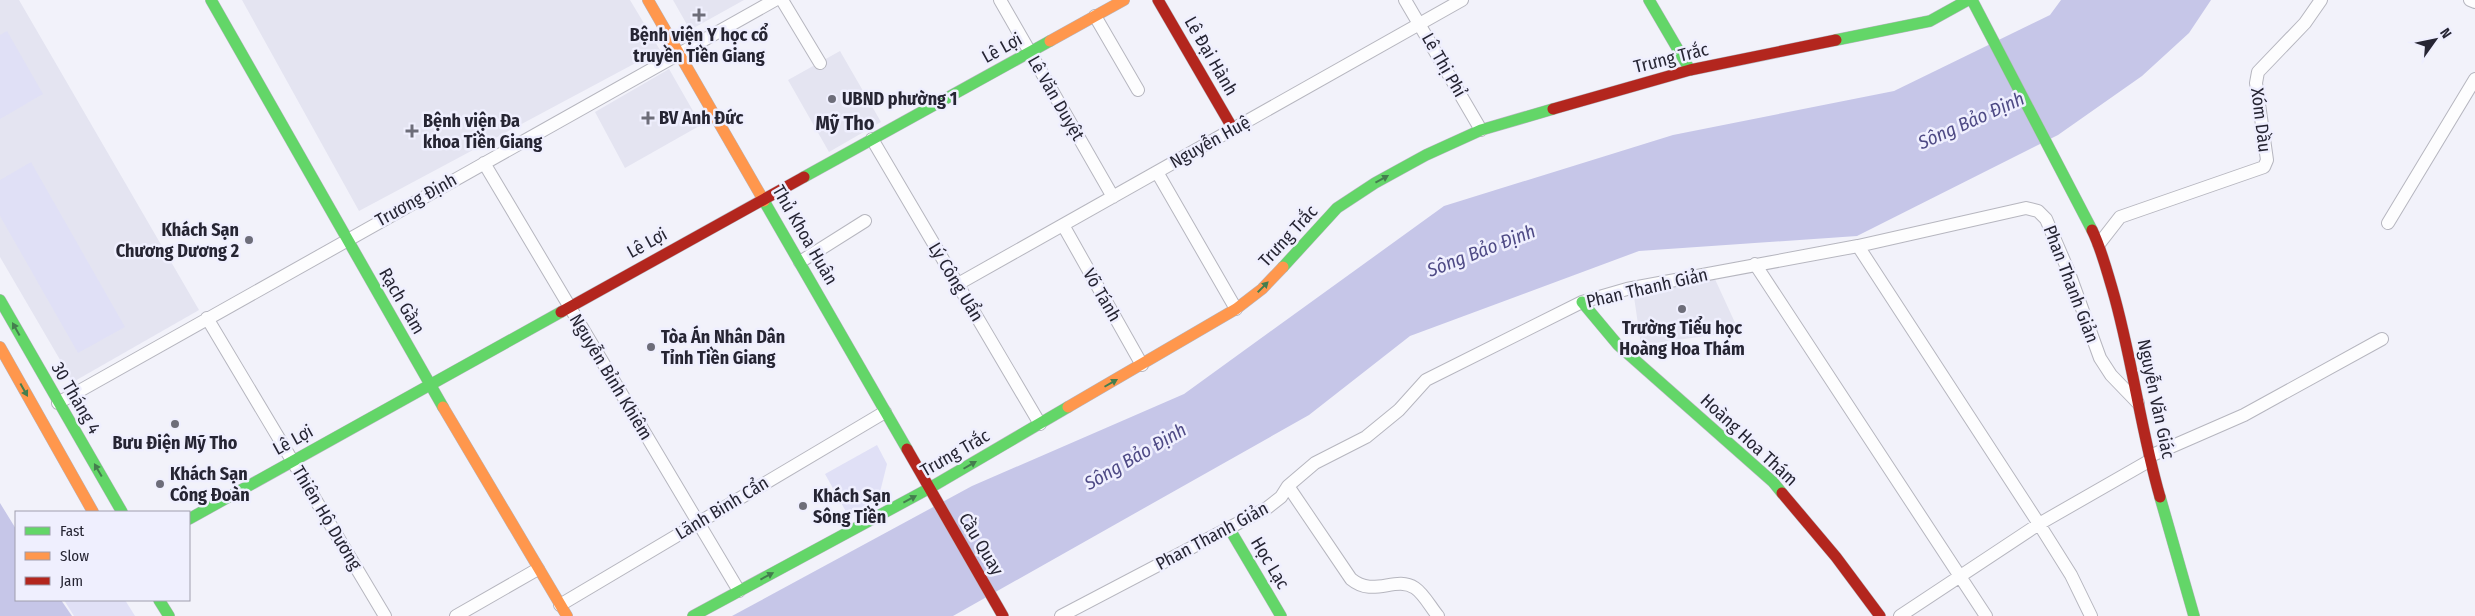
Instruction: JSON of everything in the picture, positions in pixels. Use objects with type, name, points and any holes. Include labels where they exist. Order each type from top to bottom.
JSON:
[{"type":"main road","name":"Rạch Gầm","points":[[211,0],[429,384],[563,610]]},
{"type":"main road","name":"Thủ Khoa Huân","points":[[648,0],[764,199],[931,494]]},
{"type":"main road","name":"Lê Lợi","points":[[190,518],[429,384],[1124,0]]},
{"type":"main road","name":"Lê Đại Hành","points":[[1158,0],[1233,129]]},
{"type":"main road","points":[[1649,0],[1690,70]]},
{"type":"main road","name":"Nguyễn Văn Giác","points":[[1972,0],[2099,244],[2121,318],[2150,459],[2194,616]]},
{"type":"main road","name":"Trưng Trắc","points":[[693,616],[931,494],[1040,424],[1236,309],[1262,290],[1337,208],[1375,183],[1409,164],[1481,130],[1690,70],[1930,21],[1964,3]]},
{"type":"main road","name":"30 Tháng 4","points":[[0,300],[121,511]]},
{"type":"main road","name":"Hoàng Hoa Thám","points":[[1582,302],[1618,346],[1773,482],[1836,557],[1880,616]]},
{"type":"main road","points":[[0,347],[92,511]]},
{"type":"main road","points":[[38,415],[58,403]]},
{"type":"main road","name":"Cầu Quay","points":[[931,494],[1003,616]]},
{"type":"main road","name":"Học Lạc","points":[[1230,528],[1281,616]]},
{"type":"main road","points":[[160,601],[169,616]]},
{"type":"street","name":"Trương Định","points":[[58,403],[775,0]]},
{"type":"street","points":[[782,0],[820,63]]},
{"type":"street","name":"Lê Văn Duyệt","points":[[1000,0],[1113,197]]},
{"type":"street","name":"Lê Thị Phỉ","points":[[1405,0],[1481,130]]},
{"type":"street","name":"Nguyễn Huệ","points":[[958,284],[1462,0]]},
{"type":"street","name":"Xóm Dầu","points":[[2099,244],[2120,218],[2264,167],[2267,160],[2256,83],[2258,72],[2305,23],[2321,0]]},
{"type":"street","points":[[2470,0],[2475,2]]},
{"type":"street","points":[[1095,16],[1138,90]]},
{"type":"street","points":[[2388,223],[2475,79]]},
{"type":"street","name":"Lý Công Uẩn","points":[[872,139],[1040,424]]},
{"type":"street","name":"Nguyễn Bỉnh Khiêm","points":[[484,163],[739,591]]},
{"type":"street","points":[[1157,172],[1236,309]]},
{"type":"street","name":"Phan Thanh Giản","points":[[1061,616],[1267,508],[1281,497],[1288,486],[1316,463],[1366,437],[1399,410],[1426,380],[1582,302],[1627,289],[1858,246],[2026,208],[2038,211],[2051,228],[2100,358],[2111,375],[2139,404]]},
{"type":"street","points":[[800,262],[865,221]]},
{"type":"street","name":"Võ Tánh","points":[[1063,225],[1142,365]]},
{"type":"street","points":[[1858,246],[2039,524],[2071,576],[2091,616]]},
{"type":"street","points":[[1755,264],[1986,616]]},
{"type":"street","name":"Thiên Hộ Dương","points":[[207,318],[385,616]]},
{"type":"street","points":[[1900,616],[2039,524],[2150,459],[2244,415],[2382,339]]},
{"type":"street","name":"Lãnh Binh Cẩn","points":[[563,610],[698,523],[885,412]]},
{"type":"street","points":[[1288,486],[1350,580],[1358,586],[1367,588],[1378,588],[1403,583],[1416,589],[1438,616]]},
{"type":"street","points":[[456,616],[538,569]]},
{"type":"shaded area","points":[[0,0],[19,0],[199,310],[73,382],[0,257]]},
{"type":"shaded area","name":"Bệnh viện Đa khoa Tiền Giang","points":[[242,0],[630,0],[660,50],[359,211]]},
{"type":"shaded area","name":"Bệnh viện Y học cổ truyền Tiền Giang","points":[[673,0],[744,0],[690,30]]},
{"type":"shaded area","points":[[7,31],[43,94],[0,119],[0,35]]},
{"type":"shaded area","points":[[840,51],[881,122],[829,152],[788,80]]},
{"type":"shaded area","name":"BV Anh Đức","points":[[669,69],[701,125],[625,168],[595,112]]},
{"type":"shaded area","points":[[31,162],[125,327],[78,353],[0,216],[0,180]]},
{"type":"shaded area","name":"Trường Tiểu học Hoàng Hoa Thám","points":[[1714,277],[1737,327],[1720,334],[1641,345],[1633,290]]},
{"type":"shaded area","points":[[877,445],[887,464],[878,500],[849,517],[825,474]]},
{"type":"shaded area","points":[[65,601],[126,601],[135,616],[74,616]]},
{"type":"water","name":"Sông Bảo Định","points":[[2061,0],[2211,0],[2189,33],[2142,76],[2058,135],[1857,236],[1639,251],[1410,336],[1309,415],[953,616],[732,616],[972,486],[1184,394],[1444,206],[1673,135],[1894,91],[2050,15]]},
{"type":"water","points":[[0,503],[15,527],[15,601],[62,601],[72,616],[0,616]]},
{"type":"traffic: fast","points":[[211,0],[443,407]]},
{"type":"traffic: fast","points":[[1649,0],[1690,70]]},
{"type":"traffic: fast","points":[[1836,40],[1930,21],[1968,0]]},
{"type":"traffic: fast","points":[[1972,0],[2092,230]]},
{"type":"traffic: fast","points":[[804,177],[1050,41]]},
{"type":"traffic: fast","points":[[1283,267],[1337,208],[1375,183],[1426,155],[1481,130],[1553,109]]},
{"type":"traffic: fast","points":[[764,201],[907,449]]},
{"type":"traffic: fast","points":[[0,300],[121,511]]},
{"type":"traffic: fast","points":[[1582,302],[1618,345],[1773,482],[1782,493]]},
{"type":"traffic: fast","points":[[190,518],[561,312]]},
{"type":"traffic: fast","points":[[693,616],[928,489],[1068,407]]},
{"type":"traffic: fast","points":[[2160,497],[2194,616]]},
{"type":"traffic: fast","points":[[1229,528],[1281,616]]},
{"type":"traffic: fast","points":[[160,601],[169,616]]},
{"type":"traffic: slow","points":[[648,0],[764,201]]},
{"type":"traffic: slow","points":[[1050,41],[1124,0]]},
{"type":"traffic: slow","points":[[1068,407],[1236,309],[1262,289],[1283,267]]},
{"type":"traffic: slow","points":[[0,347],[92,511]]},
{"type":"traffic: slow","points":[[443,407],[567,616]]},
{"type":"traffic: jam","points":[[1158,0],[1233,129]]},
{"type":"traffic: jam","points":[[1553,109],[1690,70],[1836,40]]},
{"type":"traffic: jam","points":[[561,312],[804,177]]},
{"type":"traffic: jam","points":[[2092,230],[2103,258],[2119,314],[2160,497]]},
{"type":"traffic: jam","points":[[907,449],[1003,616]]},
{"type":"traffic: jam","points":[[1782,493],[1836,557],[1880,616]]},
{"type":"place","name":"Bệnh viện Y học cổ truyền Tiền Giang","points":[[699,15]]},
{"type":"place","name":"UBND phường 1","points":[[832,99]]},
{"type":"place","name":"BV Anh Đức","points":[[648,118]]},
{"type":"place","name":"Bệnh viện Đa khoa Tiền Giang","points":[[412,131]]},
{"type":"place","name":"Khách Sạn Chương Dương 2","points":[[249,240]]},
{"type":"place","name":"Trường Tiểu học Hoàng Hoa Thám","points":[[1682,309]]},
{"type":"place","name":"Tòa Án Nhân Dân Tỉnh Tiền Giang","points":[[651,347]]},
{"type":"place","name":"Bưu Điện Mỹ Tho","points":[[175,424]]},
{"type":"place","name":"Khách Sạn Công Đoàn","points":[[160,484]]},
{"type":"place","name":"Khách Sạn Sông Tiền","points":[[803,506]]},
{"type":"district","name":"Mỹ Tho","points":[[845,123]]}]
